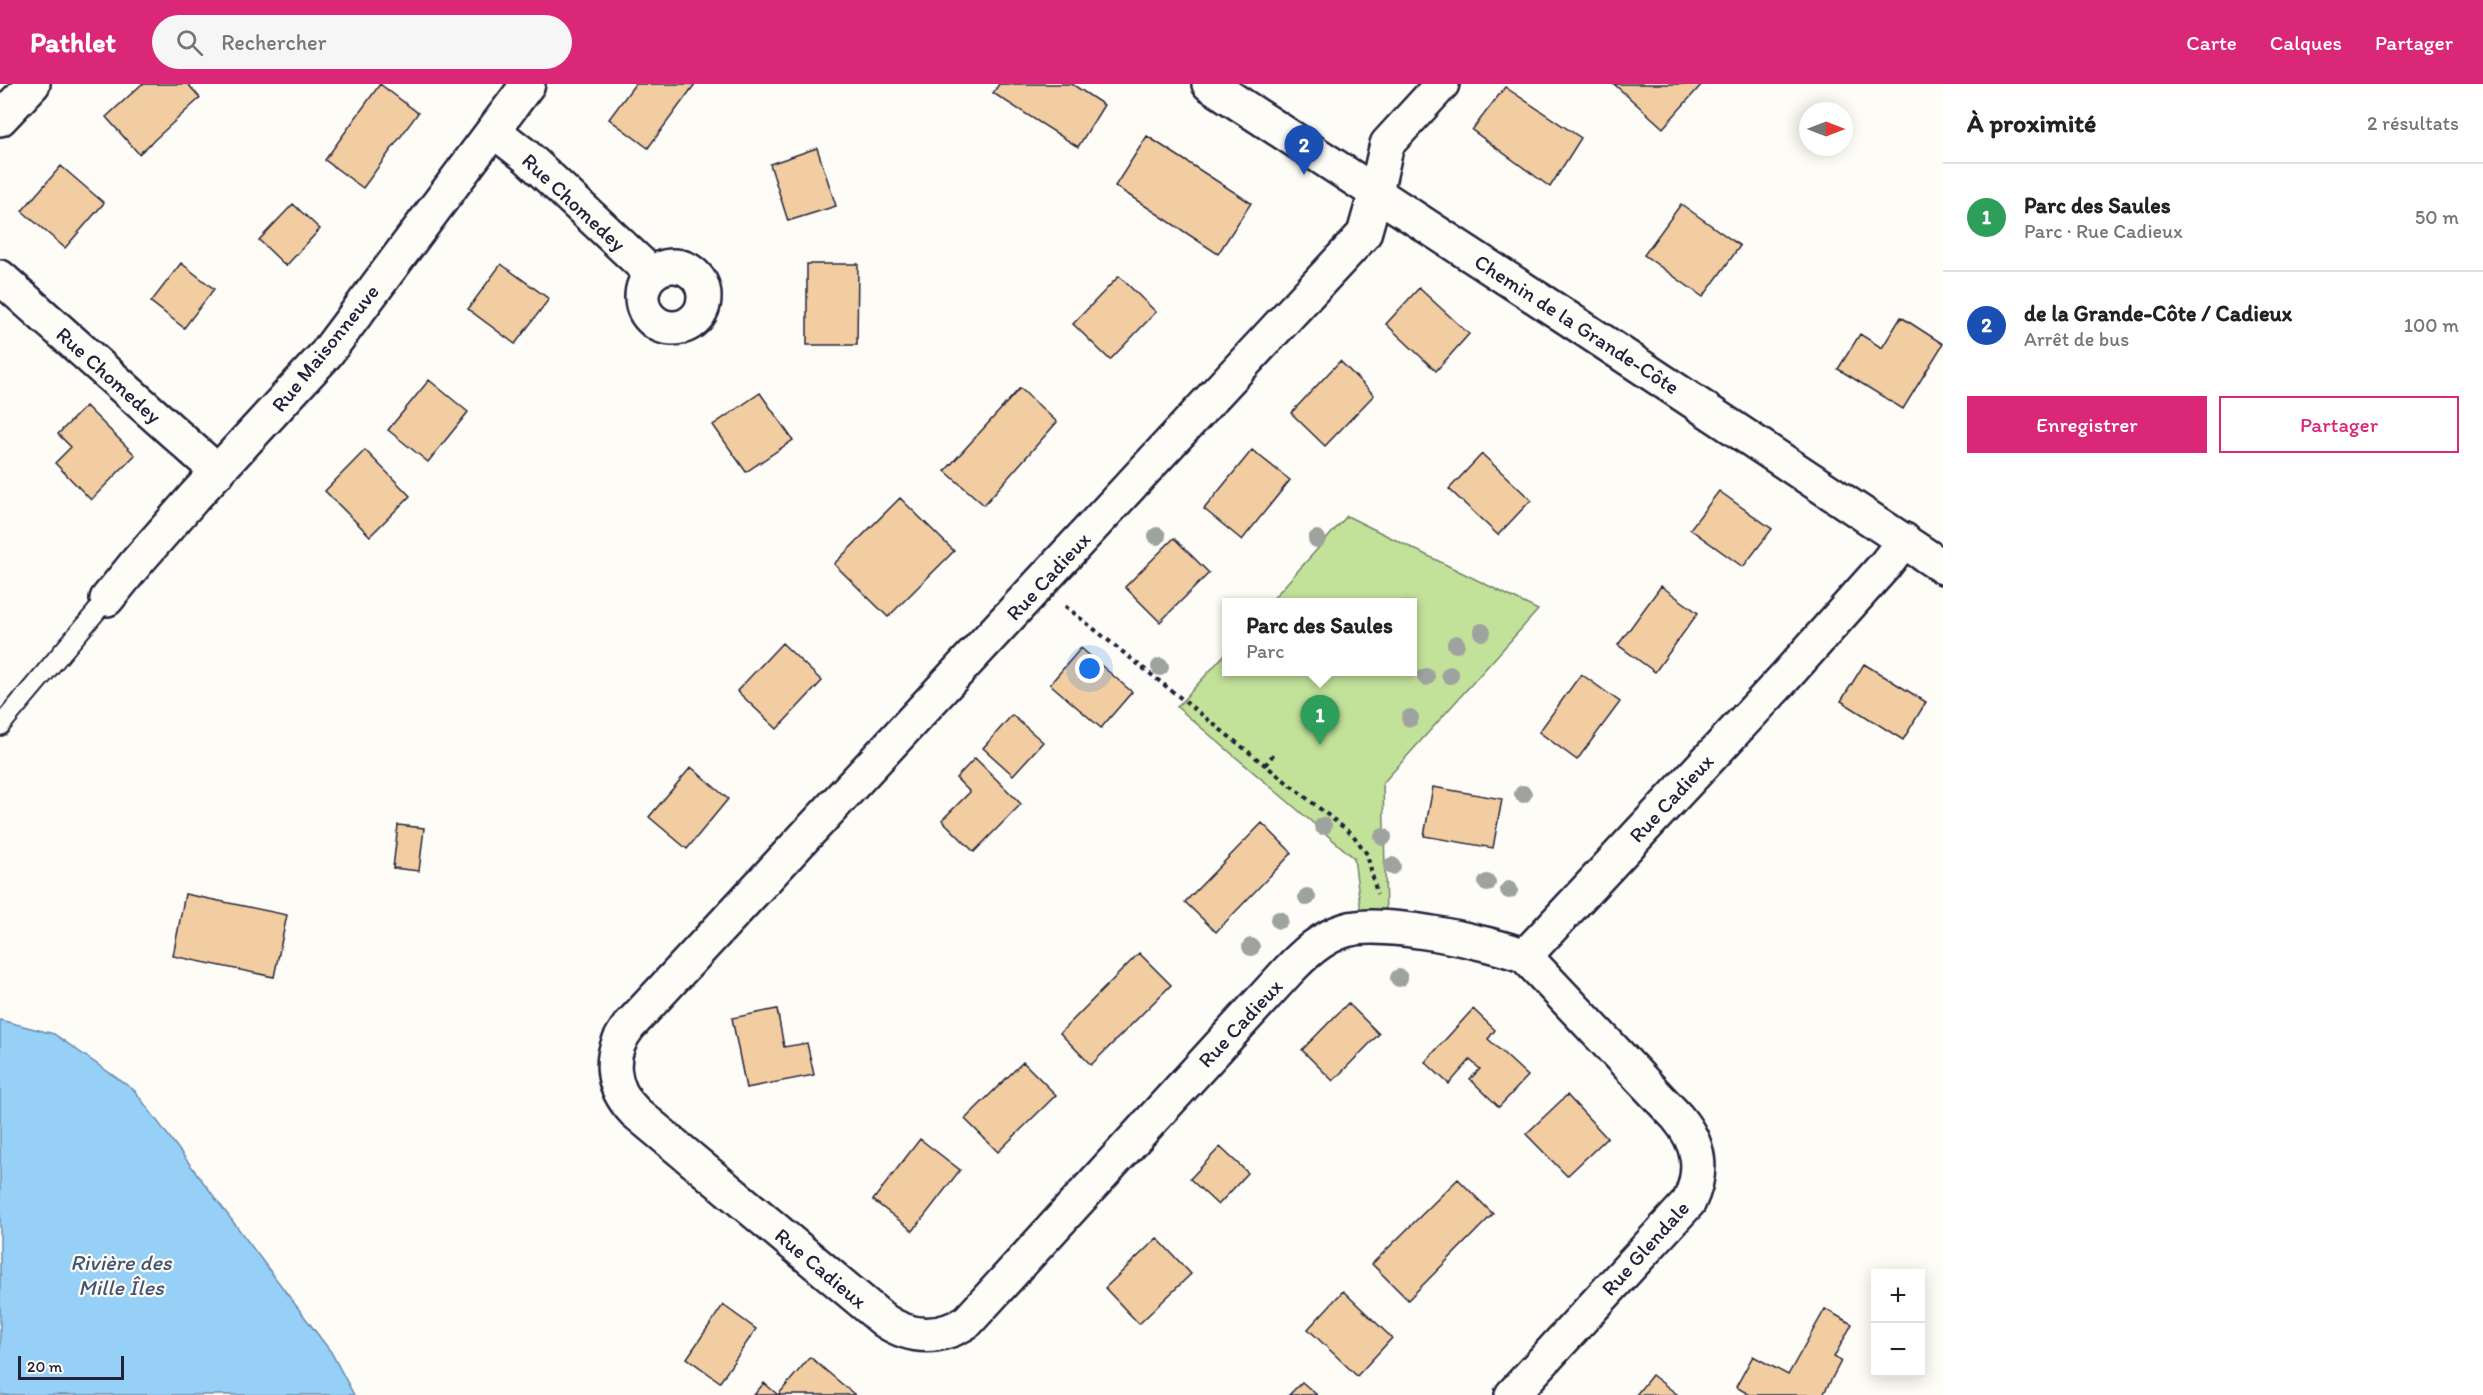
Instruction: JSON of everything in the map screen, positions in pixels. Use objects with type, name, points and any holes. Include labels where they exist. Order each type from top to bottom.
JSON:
[{"type":"street","points":[[0,119],[33,84]]},
{"type":"street","name":"Rue Maisonneuve","points":[[107,599],[136,562],[326,354],[528,84]]},
{"type":"street","name":"Chemin de la Grande-Côte","points":[[1209,84],[1943,567]]},
{"type":"street","name":"Rue Cadieux","points":[[1442,84],[1387,144],[1364,234],[629,1026],[615,1054],[614,1076],[621,1096],[635,1112],[894,1327],[915,1334],[938,1335],[958,1327],[978,1310],[1041,1238],[1287,972],[1315,946],[1338,932],[1350,928],[1378,928],[1459,938],[1492,945],[1525,956],[1786,676],[1885,565],[1904,540]]},
{"type":"street","name":"Rue Chomedey","points":[[494,131],[526,156],[652,274]]},
{"type":"street","name":"Rue Chomedey","points":[[0,277],[218,471]]},
{"type":"street","name":"Rue Glendale","points":[[1512,1395],[1682,1210],[1693,1192],[1699,1172],[1697,1150],[1689,1131],[1525,956]]},
{"type":"lane","points":[[0,726],[107,599]]},
{"type":"path","points":[[1061,603],[1353,835],[1361,844],[1372,868],[1378,902]]},
{"type":"path","points":[[1265,765],[1276,751]]},
{"type":"green space","points":[[1347,516],[1538,610],[1383,783],[1386,914],[1361,912],[1354,858],[1177,707],[1222,658],[1222,676],[1417,676],[1417,598],[1274,598]]},
{"type":"water","name":"Rivière des Mille Îles","points":[[0,1020],[54,1034],[134,1090],[331,1352],[354,1395],[0,1395]]},
{"type":"building","points":[[142,84],[188,84],[200,98],[139,154],[106,117]]},
{"type":"building","points":[[380,84],[418,113],[363,188],[325,160]]},
{"type":"building","points":[[635,84],[695,84],[648,148],[609,119]]},
{"type":"building","points":[[999,84],[1072,84],[1104,105],[1078,147],[993,93]]},
{"type":"building","points":[[1614,84],[1702,84],[1663,128]]},
{"type":"building","points":[[1505,87],[1581,138],[1550,187],[1472,130]]},
{"type":"building","points":[[1147,136],[1251,203],[1218,254],[1115,186]]},
{"type":"building","points":[[817,148],[836,206],[788,221],[770,164]]},
{"type":"building","points":[[61,166],[104,203],[65,248],[22,211]]},
{"type":"building","points":[[293,204],[320,229],[286,266],[259,240]]},
{"type":"building","points":[[1681,204],[1740,246],[1703,297],[1644,255]]},
{"type":"building","points":[[181,263],[214,289],[184,328],[151,302]]},
{"type":"building","points":[[501,264],[549,299],[515,344],[468,309]]},
{"type":"building","points":[[807,264],[858,264],[857,345],[807,345]]},
{"type":"building","points":[[1119,276],[1156,312],[1110,360],[1073,324]]},
{"type":"building","points":[[1419,288],[1469,334],[1436,371],[1386,324]]},
{"type":"building","points":[[1901,317],[1943,344],[1903,409],[1838,369],[1860,334],[1882,348]]},
{"type":"building","points":[[1340,361],[1374,395],[1325,446],[1291,413]]},
{"type":"building","points":[[429,380],[468,412],[428,462],[388,430]]},
{"type":"building","points":[[1020,388],[1057,422],[984,505],[945,471]]},
{"type":"building","points":[[760,393],[793,440],[746,472],[713,425]]},
{"type":"building","points":[[86,406],[135,455],[91,500],[55,463],[71,447],[58,434]]},
{"type":"building","points":[[365,450],[410,496],[370,536],[325,491]]},
{"type":"building","points":[[1252,450],[1290,480],[1242,540],[1204,509]]},
{"type":"building","points":[[1482,454],[1531,500],[1498,535],[1449,489]]},
{"type":"building","points":[[1719,491],[1772,529],[1743,567],[1690,529]]},
{"type":"building","points":[[900,498],[954,551],[888,617],[834,564]]},
{"type":"building","points":[[1174,538],[1209,573],[1160,622],[1125,587]]},
{"type":"building","points":[[1661,586],[1698,613],[1655,672],[1618,645]]},
{"type":"building","points":[[782,643],[822,681],[777,729],[737,691]]},
{"type":"building","points":[[1081,648],[1132,692],[1101,728],[1050,684]]},
{"type":"building","points":[[1864,664],[1926,702],[1903,740],[1841,701]]},
{"type":"building","points":[[1581,674],[1620,702],[1577,760],[1539,732]]},
{"type":"building","points":[[1012,715],[1043,742],[1013,775],[983,748]]},
{"type":"building","points":[[975,758],[1021,804],[974,852],[942,820],[970,792],[956,778]]},
{"type":"building","points":[[691,767],[728,799],[687,849],[649,817]]},
{"type":"building","points":[[1433,787],[1502,799],[1493,848],[1424,836]]},
{"type":"building","points":[[1262,823],[1292,853],[1216,932],[1185,902]]},
{"type":"building","points":[[398,825],[424,828],[419,871],[393,868]]},
{"type":"building","points":[[185,894],[287,915],[274,977],[173,956]]},
{"type":"building","points":[[1139,953],[1171,985],[1091,1065],[1060,1033]]},
{"type":"building","points":[[1348,1003],[1379,1034],[1333,1081],[1302,1050]]},
{"type":"building","points":[[777,1009],[784,1047],[807,1043],[814,1075],[746,1088],[732,1018]]},
{"type":"building","points":[[1473,1009],[1495,1030],[1488,1039],[1528,1076],[1499,1107],[1470,1079],[1480,1069],[1470,1060],[1449,1084],[1425,1062]]},
{"type":"building","points":[[1023,1062],[1056,1095],[998,1152],[965,1119]]},
{"type":"building","points":[[1567,1095],[1607,1138],[1567,1176],[1526,1134]]},
{"type":"building","points":[[920,1139],[960,1170],[913,1231],[873,1200]]},
{"type":"building","points":[[1220,1147],[1248,1173],[1218,1205],[1190,1179]]},
{"type":"building","points":[[1458,1179],[1493,1214],[1408,1300],[1372,1264]]},
{"type":"building","points":[[1157,1238],[1191,1274],[1139,1324],[1105,1288]]},
{"type":"building","points":[[1343,1291],[1392,1338],[1357,1376],[1308,1329]]},
{"type":"building","points":[[723,1305],[756,1329],[720,1382],[687,1358]]},
{"type":"building","points":[[1825,1309],[1852,1324],[1834,1357],[1841,1361],[1823,1395],[1750,1395],[1736,1387],[1753,1356],[1788,1375]]},
{"type":"building","points":[[810,1357],[855,1395],[778,1395]]},
{"type":"building","points":[[1652,1375],[1678,1395],[1636,1395]]},
{"type":"building","points":[[1302,1382],[1317,1395],[1289,1395]]},
{"type":"building","points":[[764,1383],[778,1395],[754,1395]]},
{"type":"place","name":"de la Grande-Côte / Cadieux","points":[[1304,175]]},
{"type":"place","name":"Parc des Saules","points":[[1320,745]]}]
